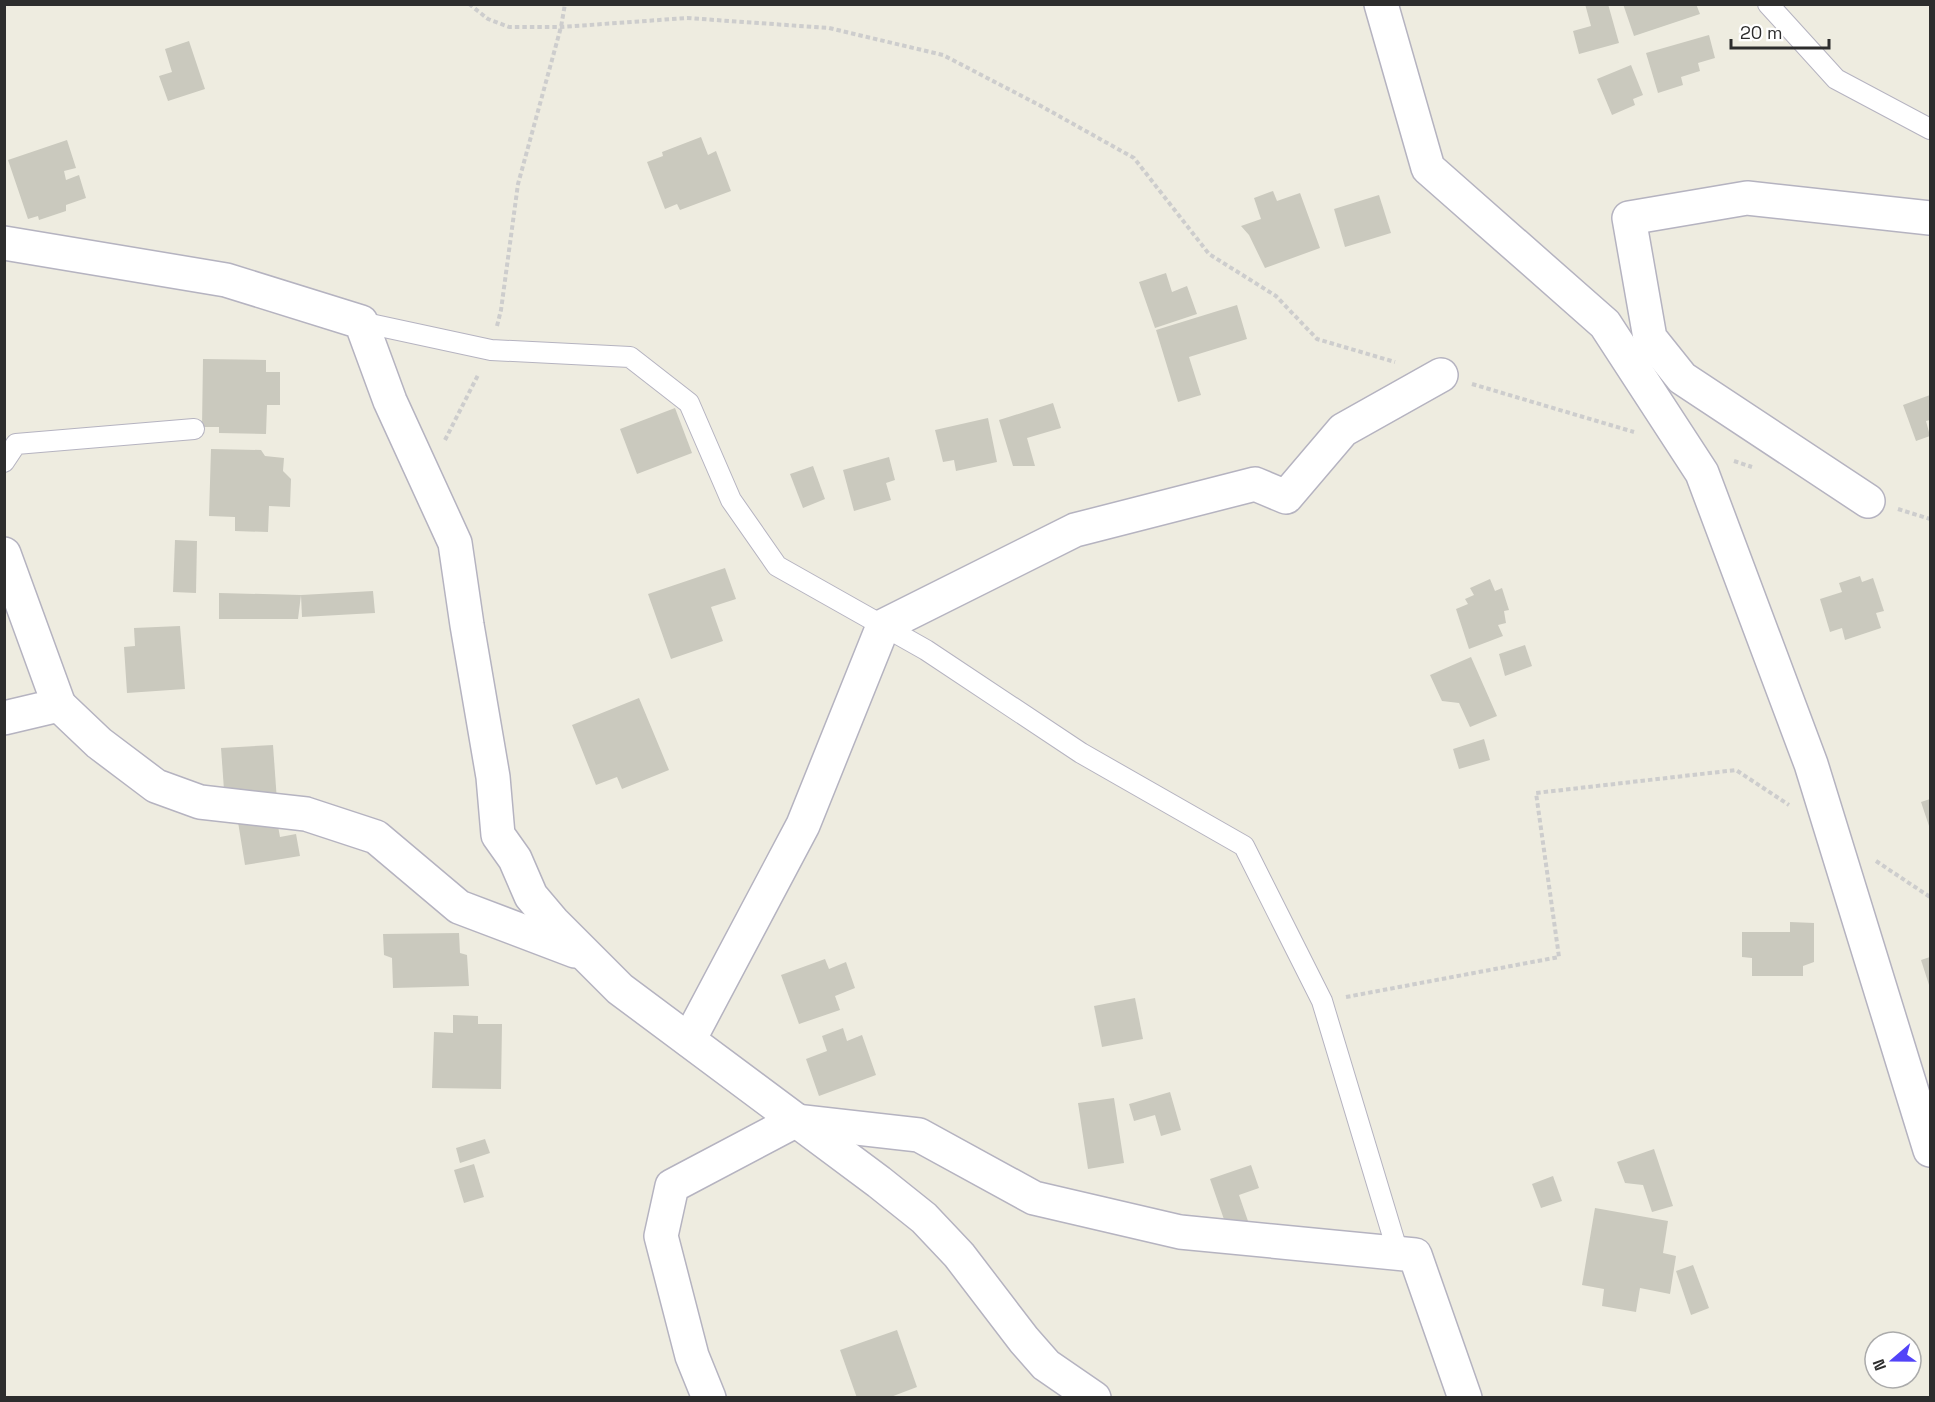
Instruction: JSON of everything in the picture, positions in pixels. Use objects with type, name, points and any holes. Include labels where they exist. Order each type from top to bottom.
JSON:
[{"type":"street","points":[[1381,4],[1428,168],[1605,324],[1702,473],[1811,764],[1832,833],[1923,1096],[1930,1150]]},
{"type":"street","points":[[1868,501],[1682,378],[1650,338],[1629,218],[1747,198],[1930,218]]},
{"type":"street","points":[[4,243],[226,280],[361,322],[390,401],[456,543],[467,626],[493,777],[498,836],[514,859],[531,896],[553,922],[620,989],[924,1218],[959,1255],[1046,1365],[1094,1398]]},
{"type":"street","points":[[689,1040],[803,825],[883,626],[1075,530],[1255,484],[1286,497],[1343,430],[1441,375]]},
{"type":"street","points":[[4,554],[59,705],[99,742],[156,786],[200,802],[306,814],[375,837],[459,907],[585,954]]},
{"type":"street","points":[[4,718],[59,705]]},
{"type":"street","points":[[709,1398],[692,1356],[661,1236],[672,1186],[795,1121],[919,1135],[1034,1198],[1180,1232],[1415,1255],[1465,1398]]},
{"type":"lane","points":[[1768,4],[1836,79],[1930,129]]},
{"type":"lane","points":[[361,322],[491,350],[630,357],[689,403],[731,500],[777,566],[926,650],[1081,753],[1244,846],[1323,1001],[1398,1253]]},
{"type":"lane","points":[[4,462],[16,444],[194,429]]},
{"type":"path","points":[[469,4],[488,19],[509,27],[561,27],[687,18],[829,28],[943,55],[1134,158],[1209,254],[1276,296],[1317,339],[1754,467]]},
{"type":"path","points":[[426,478],[491,350],[501,310],[518,184],[561,27],[565,4]]},
{"type":"path","points":[[1868,501],[1930,519]]},
{"type":"path","points":[[1323,1001],[1559,957],[1536,793],[1736,770],[1930,897]]},
{"type":"building","points":[[1585,4],[1608,4],[1619,43],[1579,54],[1573,31],[1591,26]]},
{"type":"building","points":[[1623,4],[1696,4],[1700,14],[1634,36]]},
{"type":"building","points":[[1709,35],[1715,58],[1698,63],[1700,71],[1681,77],[1683,85],[1658,93],[1646,53]]},
{"type":"building","points":[[189,41],[205,89],[168,101],[159,76],[172,72],[165,49]]},
{"type":"building","points":[[1631,65],[1643,95],[1633,99],[1635,105],[1612,115],[1597,79]]},
{"type":"building","points":[[701,137],[708,155],[716,151],[731,191],[680,210],[677,204],[665,209],[647,162],[663,156],[662,152]]},
{"type":"building","points":[[67,140],[76,168],[64,171],[66,180],[79,175],[86,198],[66,205],[66,211],[39,220],[38,216],[28,219],[8,160]]},
{"type":"building","points":[[1273,191],[1277,201],[1300,193],[1320,248],[1265,268],[1249,235],[1241,226],[1261,219],[1254,198]]},
{"type":"building","points":[[1379,195],[1391,233],[1345,247],[1334,209]]},
{"type":"building","points":[[1166,273],[1172,292],[1187,286],[1197,314],[1155,328],[1139,282]]},
{"type":"building","points":[[1237,305],[1247,339],[1189,357],[1201,395],[1178,402],[1156,330]]},
{"type":"building","points":[[203,359],[266,360],[266,372],[280,372],[280,405],[267,405],[266,434],[219,433],[219,427],[202,427]]},
{"type":"building","points":[[1930,395],[1930,420],[1926,421],[1930,436],[1916,441],[1903,405]]},
{"type":"building","points":[[1053,403],[1061,428],[1027,438],[1035,466],[1013,466],[999,420]]},
{"type":"building","points":[[675,408],[692,453],[637,474],[620,429]]},
{"type":"building","points":[[988,418],[997,462],[956,471],[954,460],[943,462],[935,430]]},
{"type":"building","points":[[211,449],[261,450],[265,456],[284,458],[283,471],[291,479],[290,507],[269,506],[268,532],[235,531],[235,517],[209,516]]},
{"type":"building","points":[[889,457],[895,480],[886,483],[891,500],[854,511],[843,470]]},
{"type":"building","points":[[813,466],[825,499],[803,508],[790,474]]},
{"type":"building","points":[[175,540],[197,541],[196,593],[173,592]]},
{"type":"building","points":[[725,568],[736,599],[711,607],[723,641],[671,659],[648,594]]},
{"type":"building","points":[[1860,576],[1862,582],[1873,578],[1884,611],[1876,613],[1881,628],[1845,640],[1842,628],[1830,632],[1820,599],[1842,592],[1839,583]]},
{"type":"building","points":[[1490,579],[1495,591],[1502,588],[1509,610],[1504,611],[1506,623],[1498,625],[1503,636],[1469,649],[1456,609],[1468,604],[1465,599],[1474,595],[1470,588]]},
{"type":"building","points":[[373,591],[375,613],[302,617],[301,595]]},
{"type":"building","points":[[219,593],[301,595],[298,619],[219,619]]},
{"type":"building","points":[[180,626],[185,689],[127,693],[124,647],[135,646],[134,628]]},
{"type":"building","points":[[1525,645],[1532,666],[1505,676],[1499,654]]},
{"type":"building","points":[[1471,657],[1497,716],[1470,727],[1459,703],[1442,701],[1430,675]]},
{"type":"building","points":[[639,698],[669,770],[622,789],[617,777],[596,785],[572,725]]},
{"type":"building","points":[[1484,739],[1490,760],[1459,769],[1453,749]]},
{"type":"building","points":[[273,745],[277,801],[225,804],[221,748]]},
{"type":"building","points":[[1930,799],[1930,829],[1921,802]]},
{"type":"building","points":[[276,815],[280,837],[296,834],[300,856],[245,865],[238,822]]},
{"type":"building","points":[[1790,922],[1814,923],[1814,962],[1803,966],[1803,976],[1752,976],[1752,958],[1742,957],[1742,932],[1790,932]]},
{"type":"building","points":[[459,933],[460,953],[467,955],[469,986],[393,988],[392,958],[384,955],[383,934]]},
{"type":"building","points":[[1930,957],[1930,988],[1921,960]]},
{"type":"building","points":[[825,959],[829,969],[846,962],[855,988],[835,996],[840,1010],[799,1024],[781,975]]},
{"type":"building","points":[[1135,998],[1143,1039],[1102,1047],[1094,1006]]},
{"type":"building","points":[[453,1015],[478,1016],[478,1024],[502,1024],[501,1089],[432,1088],[434,1032],[453,1033]]},
{"type":"building","points":[[843,1028],[847,1041],[862,1035],[876,1075],[819,1096],[806,1059],[827,1051],[822,1036]]},
{"type":"building","points":[[1170,1092],[1181,1130],[1161,1136],[1155,1115],[1134,1121],[1129,1104]]},
{"type":"building","points":[[1114,1098],[1124,1163],[1088,1169],[1078,1103]]},
{"type":"building","points":[[485,1139],[490,1153],[460,1163],[456,1148]]},
{"type":"building","points":[[1654,1149],[1673,1206],[1652,1212],[1643,1185],[1625,1183],[1617,1162]]},
{"type":"building","points":[[474,1164],[484,1197],[464,1203],[454,1170]]},
{"type":"building","points":[[1251,1165],[1259,1188],[1239,1195],[1249,1224],[1228,1231],[1210,1179]]},
{"type":"building","points":[[1553,1176],[1562,1201],[1541,1208],[1532,1184]]},
{"type":"building","points":[[1595,1208],[1668,1221],[1663,1253],[1676,1256],[1670,1294],[1640,1288],[1636,1312],[1602,1306],[1604,1289],[1582,1285]]},
{"type":"building","points":[[1693,1265],[1709,1308],[1691,1315],[1676,1271]]},
{"type":"building","points":[[897,1330],[917,1387],[888,1398],[857,1398],[840,1350]]}]
